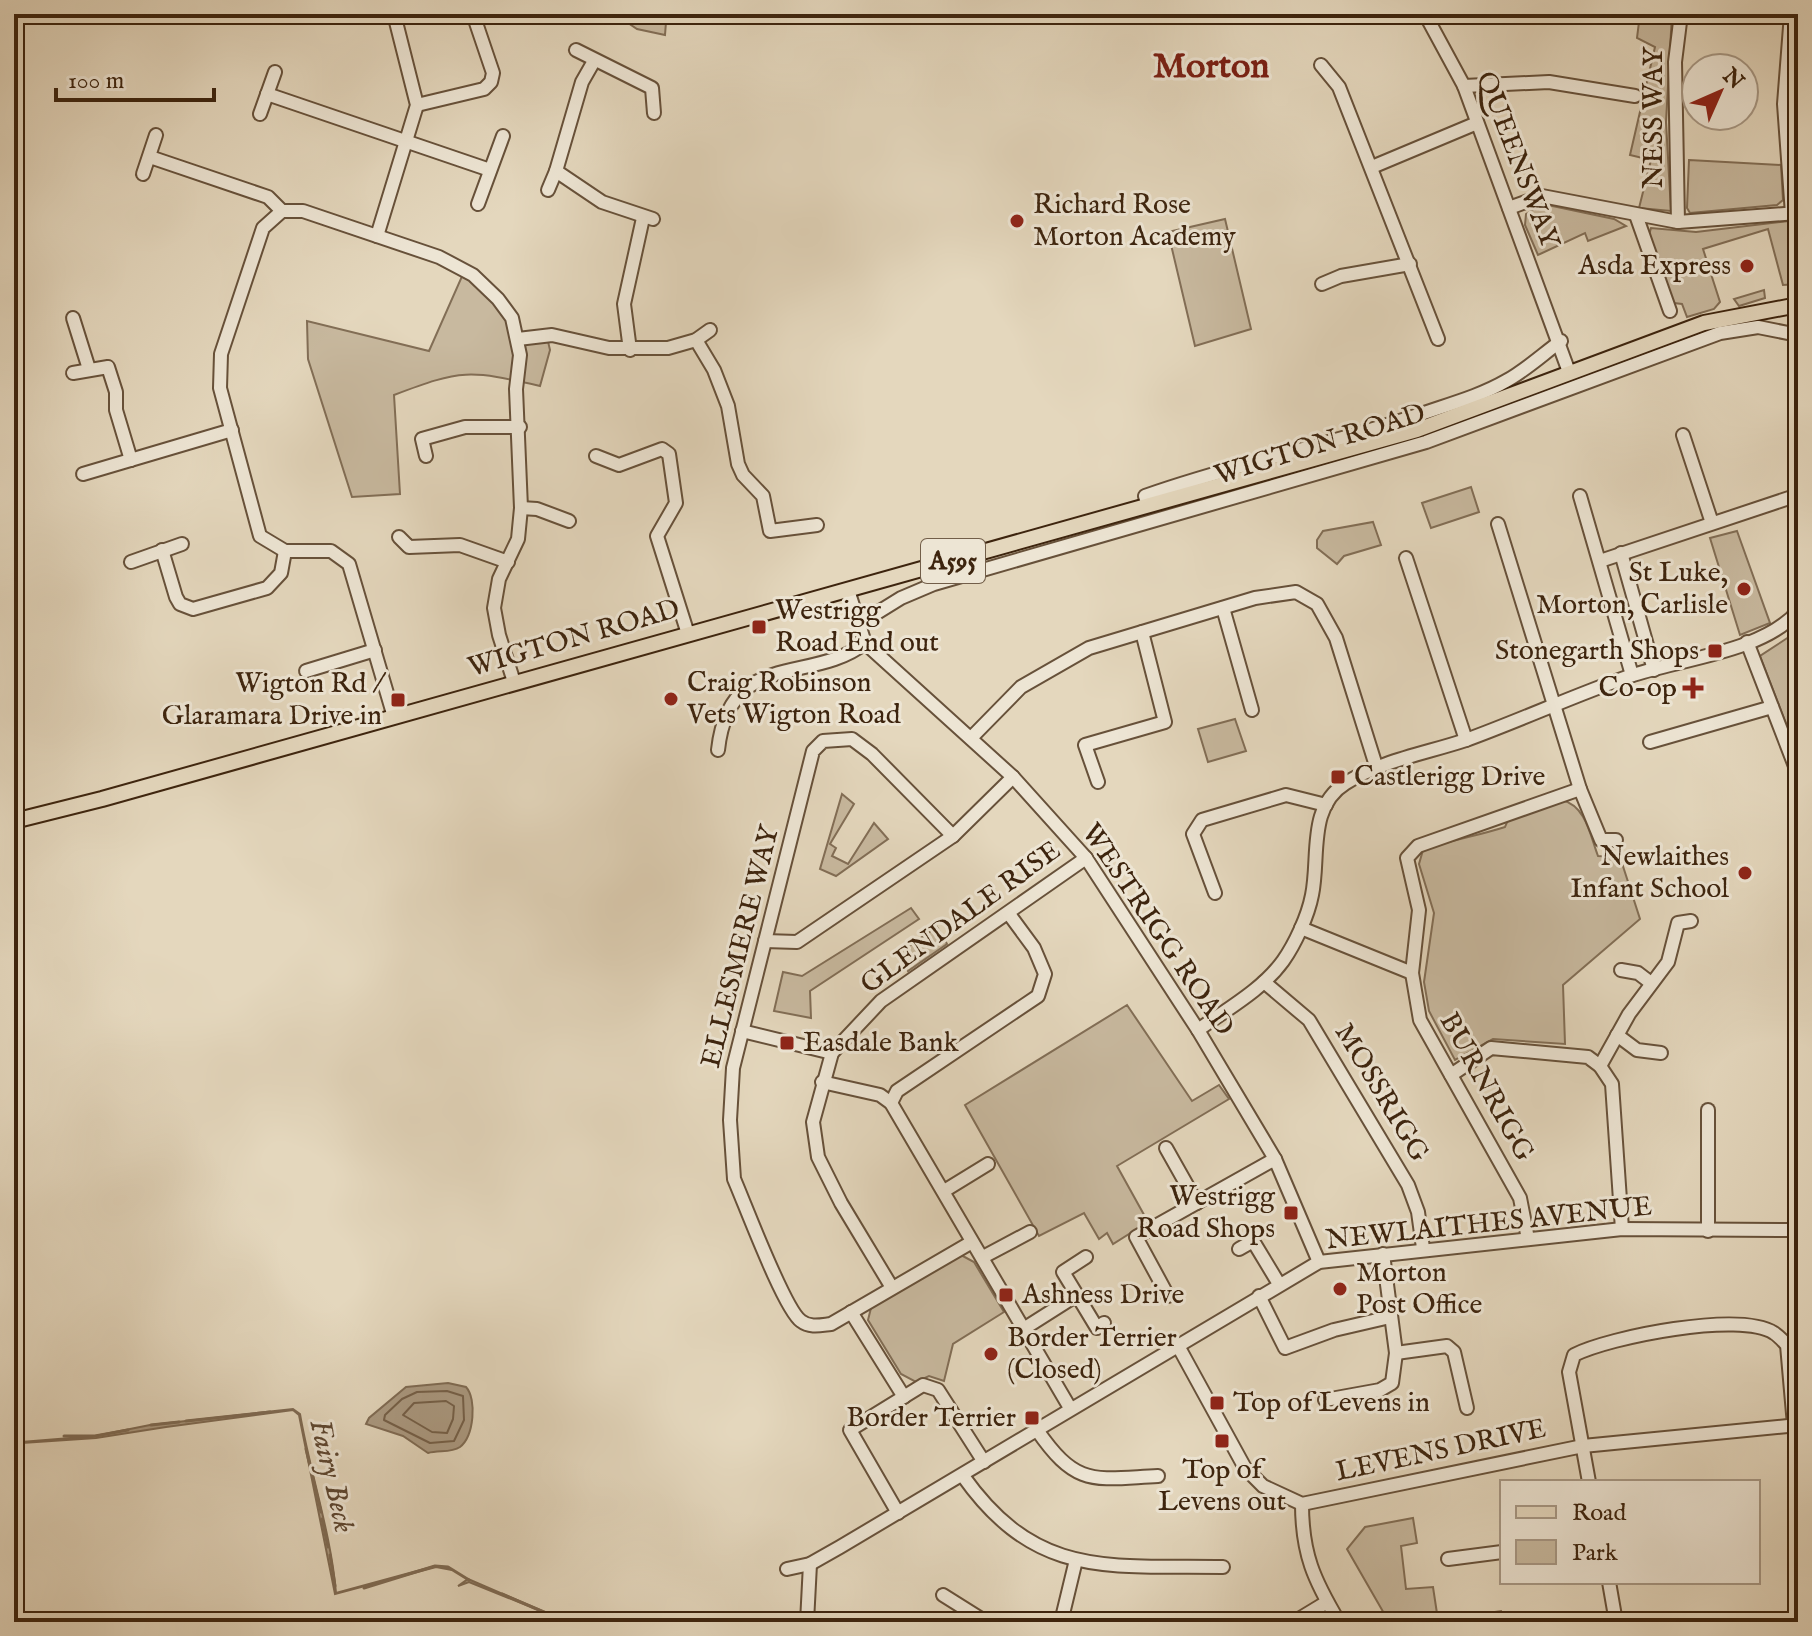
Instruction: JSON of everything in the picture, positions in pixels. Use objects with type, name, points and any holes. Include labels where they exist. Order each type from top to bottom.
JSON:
[{"type":"main road","name":"WIGTON ROAD","points":[[14,821],[1417,430],[1704,323],[1798,305]]},
{"type":"street","points":[[377,236],[408,143],[417,105],[394,14]]},
{"type":"street","points":[[417,105],[433,104],[484,89],[491,82],[493,73],[473,14]]},
{"type":"street","name":"QUEENSWAY","points":[[1425,14],[1464,86],[1561,341],[1569,372]]},
{"type":"street","name":"NESS WAY","points":[[1678,222],[1675,62],[1681,14]]},
{"type":"street","points":[[1509,208],[1542,196],[1678,222],[1795,213],[1784,104],[1791,14]]},
{"type":"street","points":[[576,50],[652,88],[654,113]]},
{"type":"street","points":[[548,190],[582,82],[594,61]]},
{"type":"street","points":[[1321,65],[1339,87],[1438,339]]},
{"type":"street","points":[[260,114],[275,72]]},
{"type":"street","points":[[1464,86],[1549,82],[1635,96]]},
{"type":"street","points":[[267,94],[490,170]]},
{"type":"street","points":[[1372,167],[1477,123]]},
{"type":"street","points":[[143,174],[156,135]]},
{"type":"street","points":[[478,204],[503,136]]},
{"type":"street","points":[[150,157],[268,197],[282,211]]},
{"type":"street","points":[[556,171],[602,202],[648,218],[624,304],[630,350]]},
{"type":"street","points":[[394,717],[353,573],[343,558],[317,549],[285,551],[260,536],[220,388],[221,354],[263,228],[282,211],[303,211],[439,257],[473,275],[512,318],[518,339],[521,508],[518,539],[499,579],[494,608],[514,682]]},
{"type":"street","points":[[1636,215],[1670,311]]},
{"type":"street","points":[[1322,284],[1341,276],[1410,264]]},
{"type":"street","points":[[73,318],[89,369]]},
{"type":"street","name":"WIGTON ROAD","points":[[859,624],[901,598],[934,584],[1426,442],[1720,333],[1758,327],[1798,335]]},
{"type":"street","points":[[518,339],[552,335],[630,350],[668,348],[696,340],[710,330]]},
{"type":"street","points":[[696,340],[714,370],[728,406],[738,464],[743,475],[763,496],[770,531],[817,525]]},
{"type":"street","name":"WIGTON ROAD","points":[[1148,506],[1145,496],[1209,474],[1342,439],[1484,392],[1509,379],[1561,341]]},
{"type":"street","points":[[73,373],[108,367],[116,392],[116,410],[131,460]]},
{"type":"street","points":[[426,456],[422,439],[465,427],[520,427]]},
{"type":"street","points":[[83,474],[232,430]]},
{"type":"street","points":[[1683,435],[1712,523]]},
{"type":"street","points":[[596,456],[619,465],[662,449],[669,454],[676,503],[657,536],[688,634]]},
{"type":"street","points":[[1600,561],[1798,495]]},
{"type":"street","points":[[1580,496],[1632,675]]},
{"type":"street","points":[[521,508],[537,509],[569,521]]},
{"type":"street","points":[[1498,524],[1580,789],[1601,840],[1616,840]]},
{"type":"street","points":[[399,537],[409,547],[460,545],[508,562]]},
{"type":"street","points":[[131,562],[182,544]]},
{"type":"street","points":[[404,560],[409,547]]},
{"type":"street","points":[[162,550],[176,597],[180,604],[193,609],[267,588],[281,573],[285,551]]},
{"type":"street","points":[[1621,553],[1654,670]]},
{"type":"street","points":[[1406,558],[1466,740]]},
{"type":"street","points":[[718,750],[727,711],[760,680],[781,670],[834,660],[865,643],[848,590]]},
{"type":"street","points":[[971,738],[1021,687],[1089,648],[1223,608],[1296,592],[1317,604],[1336,638],[1377,769]]},
{"type":"street","points":[[1223,608],[1252,710]]},
{"type":"street","points":[[1198,1030],[1264,982],[1283,960],[1301,928],[1312,896],[1317,832],[1326,805],[1342,785],[1377,769],[1466,740],[1632,675],[1747,642],[1777,629],[1798,611]]},
{"type":"street","points":[[1098,782],[1085,745],[1165,722],[1142,632]]},
{"type":"street","points":[[1747,642],[1798,774]]},
{"type":"street","name":"WESTRIGG ROAD","points":[[865,643],[1013,777],[1086,858],[1198,1030],[1275,1159],[1319,1262]]},
{"type":"street","points":[[306,671],[375,650]]},
{"type":"street","points":[[1650,742],[1772,707]]},
{"type":"street","name":"ELLESMERE WAY","points":[[953,836],[872,754],[852,739],[823,741],[813,751],[733,1068],[730,1120],[734,1179],[799,1320],[813,1326],[831,1324],[891,1286],[972,1242]]},
{"type":"street","points":[[765,941],[797,942],[953,836],[1013,777]]},
{"type":"street","name":"BURNRIGG","points":[[1528,1239],[1520,1198],[1420,1020],[1412,973],[1419,910],[1407,858],[1418,846],[1580,789]]},
{"type":"street","points":[[1215,893],[1193,834],[1202,820],[1286,795],[1326,805]]},
{"type":"street","name":"GLENDALE RISE","points":[[832,1053],[881,1001],[1086,858]]},
{"type":"street","points":[[891,1103],[897,1091],[1038,996],[1045,974],[1034,948],[1009,914]]},
{"type":"street","points":[[1600,1066],[1651,983],[1668,962],[1678,923],[1691,921]]},
{"type":"street","points":[[1301,928],[1412,973]]},
{"type":"street","points":[[1621,970],[1638,973],[1651,983]]},
{"type":"street","name":"MOSSRIGG","points":[[1264,982],[1309,1020],[1400,1173],[1418,1212],[1423,1248]]},
{"type":"street","points":[[742,1031],[832,1053],[813,1122],[818,1157],[841,1203],[891,1286]]},
{"type":"street","points":[[1617,1035],[1637,1050],[1661,1053]]},
{"type":"street","points":[[1451,1075],[1491,1048],[1588,1057],[1600,1066],[1612,1084],[1622,1229]]},
{"type":"street","points":[[822,1082],[880,1095],[891,1103],[1070,1408]]},
{"type":"street","points":[[1708,1110],[1708,1231]]},
{"type":"street","points":[[1166,1148],[1197,1203]]},
{"type":"street","points":[[1175,1279],[1166,1291],[1136,1237],[1275,1159]]},
{"type":"street","points":[[944,1191],[988,1164]]},
{"type":"street","points":[[1798,1192],[1798,1230]]},
{"type":"street","name":"NEWLAITHES AVENUE","points":[[787,1569],[810,1564],[963,1476],[1070,1408],[1319,1262],[1423,1248],[1622,1229],[1798,1230]]},
{"type":"street","points":[[983,1257],[1030,1232]]},
{"type":"street","points":[[1239,1249],[1253,1241],[1279,1284]]},
{"type":"street","points":[[1325,1400],[1380,1390],[1392,1383],[1396,1353],[1383,1254]]},
{"type":"street","points":[[1086,1257],[1063,1272],[1097,1328],[1104,1323]]},
{"type":"street","points":[[1025,1328],[1077,1295]]},
{"type":"street","points":[[1259,1296],[1285,1348],[1334,1330],[1390,1317]]},
{"type":"street","points":[[851,1312],[904,1397]]},
{"type":"street","points":[[1589,1480],[1569,1372],[1574,1355],[1592,1346],[1675,1328],[1733,1325],[1772,1331],[1787,1345],[1796,1425]]},
{"type":"street","name":"LEVENS DRIVE","points":[[1177,1344],[1245,1468],[1263,1486],[1302,1504],[1583,1446],[1796,1425]]},
{"type":"street","points":[[1396,1353],[1447,1346],[1454,1352],[1467,1408]]},
{"type":"street","points":[[898,1513],[850,1430],[923,1385],[938,1390],[984,1462]]},
{"type":"street","points":[[1037,1430],[1055,1456],[1073,1472],[1094,1479],[1158,1476]]},
{"type":"street","points":[[963,1476],[983,1504],[1025,1541],[1076,1560],[1106,1567],[1223,1567]]},
{"type":"street","points":[[1302,1504],[1302,1540],[1310,1568],[1339,1622]]},
{"type":"street","points":[[1448,1559],[1500,1552]]},
{"type":"street","points":[[1061,1622],[1076,1560]]},
{"type":"street","points":[[807,1622],[810,1564]]},
{"type":"street","points":[[1609,1584],[1616,1622]]},
{"type":"street","points":[[943,1595],[981,1621]]},
{"type":"street","points":[[1294,1622],[1327,1602]]},
{"type":"green space","points":[[615,14],[655,14],[666,22],[665,35],[637,29]]},
{"type":"green space","points":[[1640,14],[1672,14],[1666,122],[1671,211],[1639,208],[1651,160],[1630,155],[1655,47],[1637,38]]},
{"type":"green space","points":[[1689,160],[1781,165],[1783,200],[1777,205],[1690,213],[1687,208]]},
{"type":"green space","points":[[1543,204],[1614,219],[1626,226],[1588,241],[1585,233],[1538,255],[1525,225],[1526,214]]},
{"type":"green space","points":[[1225,219],[1251,329],[1195,346],[1168,232]]},
{"type":"green space","points":[[1798,220],[1798,284],[1783,285],[1768,229],[1703,249],[1720,302],[1714,309],[1687,317],[1682,304],[1674,303],[1647,242],[1651,228],[1696,232]]},
{"type":"green space","points":[[463,274],[481,286],[496,302],[516,341],[547,337],[550,350],[540,386],[497,377],[466,375],[436,380],[394,395],[400,494],[352,497],[308,359],[307,321],[429,351]]},
{"type":"green space","points":[[1764,290],[1765,298],[1739,306],[1734,299]]},
{"type":"green space","points":[[1471,487],[1479,512],[1431,528],[1422,503]]},
{"type":"green space","points":[[1373,522],[1381,545],[1344,556],[1337,564],[1317,548],[1317,540],[1323,531]]},
{"type":"green space","points":[[1737,531],[1770,623],[1740,635],[1710,538]]},
{"type":"green space","points":[[1798,631],[1798,755],[1760,656]]},
{"type":"green space","points":[[1235,719],[1246,751],[1208,762],[1198,729]]},
{"type":"green space","points":[[842,794],[854,804],[830,844],[836,848],[832,856],[848,864],[874,823],[888,839],[836,876],[820,869]]},
{"type":"green space","points":[[1562,800],[1577,808],[1582,815],[1598,856],[1620,857],[1640,919],[1563,985],[1565,1044],[1493,1039],[1455,1060],[1429,1011],[1424,982],[1434,913],[1419,864],[1423,850],[1505,827],[1508,820]]},
{"type":"green space","points":[[911,908],[919,919],[810,991],[811,1018],[774,1011],[783,972],[802,976]]},
{"type":"green space","points":[[937,927],[947,944],[908,971],[897,954]]},
{"type":"green space","points":[[1127,1005],[1192,1101],[1219,1085],[1229,1099],[1117,1166],[1148,1222],[1113,1244],[1107,1233],[1099,1239],[1084,1213],[1039,1236],[965,1105]]},
{"type":"green space","points":[[961,1255],[974,1262],[1004,1312],[953,1344],[944,1381],[929,1376],[916,1382],[901,1374],[868,1320],[871,1308]]},
{"type":"green space","points":[[1413,1518],[1417,1543],[1401,1546],[1406,1589],[1433,1587],[1438,1620],[1501,1611],[1504,1622],[1389,1622],[1347,1549],[1365,1527]]},
{"type":"water","points":[[448,1383],[466,1387],[473,1408],[468,1435],[456,1449],[428,1453],[403,1436],[366,1424],[406,1387]]},
{"type":"water","points":[[293,1409],[300,1414],[330,1548],[336,1593],[435,1566],[452,1570],[436,1567],[335,1594],[299,1415],[293,1410],[96,1438],[22,1443],[16,1440],[14,1430],[21,1442],[95,1436],[150,1425]]},
{"type":"water","points":[[468,1579],[568,1622],[469,1582],[458,1586]]},
{"type":"waterway","name":"Fairy Beck","points":[[186,1421],[270,1412]]},
{"type":"waterway","name":"Fairy Beck","points":[[151,1425],[179,1422]]},
{"type":"waterway","name":"Fairy Beck","points":[[64,1436],[95,1436],[128,1430]]},
{"type":"waterway","name":"Fairy Beck","points":[[306,1449],[321,1512]]},
{"type":"waterway","name":"Fairy Beck","points":[[322,1519],[328,1547]]},
{"type":"waterway","name":"Fairy Beck","points":[[330,1555],[335,1586]]},
{"type":"waterway","name":"Fairy Beck","points":[[364,1588],[435,1566],[448,1567],[469,1580]]},
{"type":"waterway","name":"Fairy Beck","points":[[502,1594],[546,1613]]},
{"type":"place","name":"Richard Rose Morton Academy","points":[[1017,221]]},
{"type":"place","name":"Asda Express","points":[[1747,266]]},
{"type":"place","name":"St Luke, Morton, Carlisle","points":[[1744,589]]},
{"type":"place","name":"Westrigg Road End out","points":[[759,627]]},
{"type":"place","name":"Stonegarth Shops","points":[[1715,651]]},
{"type":"place","name":"Co-op","points":[[1693,688]]},
{"type":"place","name":"Craig Robinson Vets Wigton Road","points":[[671,699]]},
{"type":"place","name":"Wigton Rd / Glaramara Drive in","points":[[398,700]]},
{"type":"place","name":"Castlerigg Drive","points":[[1338,777]]},
{"type":"place","name":"Newlaithes Infant School","points":[[1745,873]]},
{"type":"place","name":"Easdale Bank","points":[[787,1043]]},
{"type":"place","name":"Westrigg Road Shops","points":[[1291,1213]]},
{"type":"place","name":"Morton Post Office","points":[[1340,1289]]},
{"type":"place","name":"Ashness Drive","points":[[1006,1295]]},
{"type":"place","name":"Border Terrier (Closed)","points":[[991,1354]]},
{"type":"place","name":"Top of Levens in","points":[[1217,1403]]},
{"type":"place","name":"Border Terrier","points":[[1032,1418]]},
{"type":"place","name":"Top of Levens out","points":[[1222,1441]]},
{"type":"district","name":"Morton","points":[[1211,67]]}]
